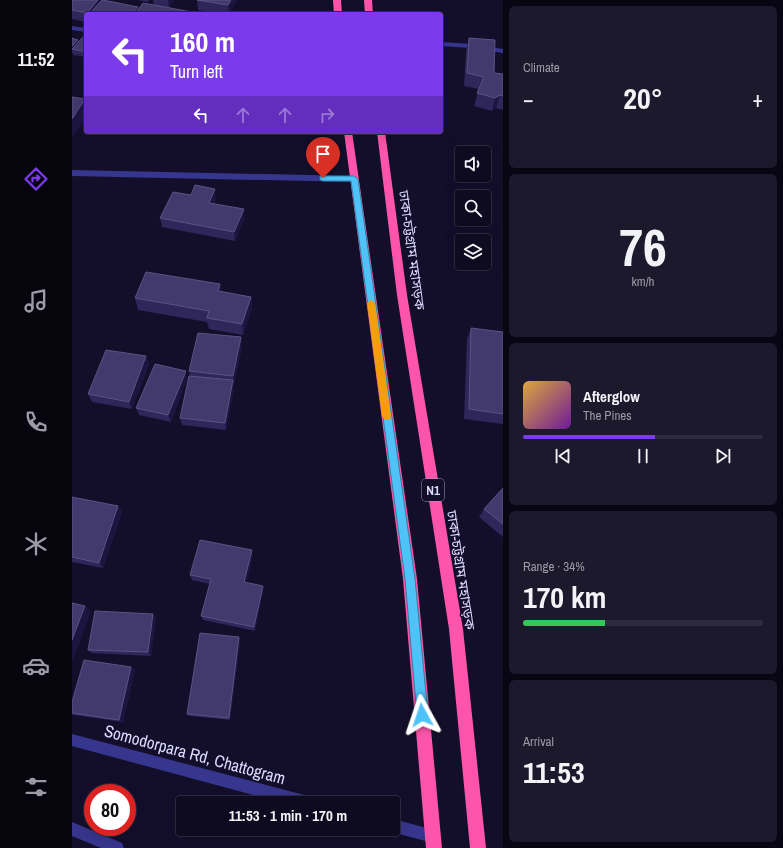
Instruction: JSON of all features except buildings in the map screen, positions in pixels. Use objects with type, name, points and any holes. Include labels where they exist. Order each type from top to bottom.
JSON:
[{"type":"highway","points":[[337,0],[338,12]]},
{"type":"highway","points":[[368,0],[369,12]]},
{"type":"highway","points":[[348,134],[410,579],[434,842]]},
{"type":"highway","name":"ঢাকা-চট্টগ্রাম মহাসড়ক","points":[[381,134],[402,295],[456,629],[478,848]]},
{"type":"street","points":[[72,28],[84,30]]},
{"type":"street","points":[[443,44],[471,46],[503,51]]},
{"type":"street","points":[[72,173],[354,179]]},
{"type":"street","name":"Somodorpara Rd, Chattogram","points":[[72,740],[282,796]]},
{"type":"street","points":[[72,829],[117,848]]},
{"type":"street","points":[[400,829],[434,842]]},
{"type":"slow traffic","points":[[371,303],[387,416]]},
{"type":"route","points":[[323,178],[354,179],[410,579],[422,715]]}]
